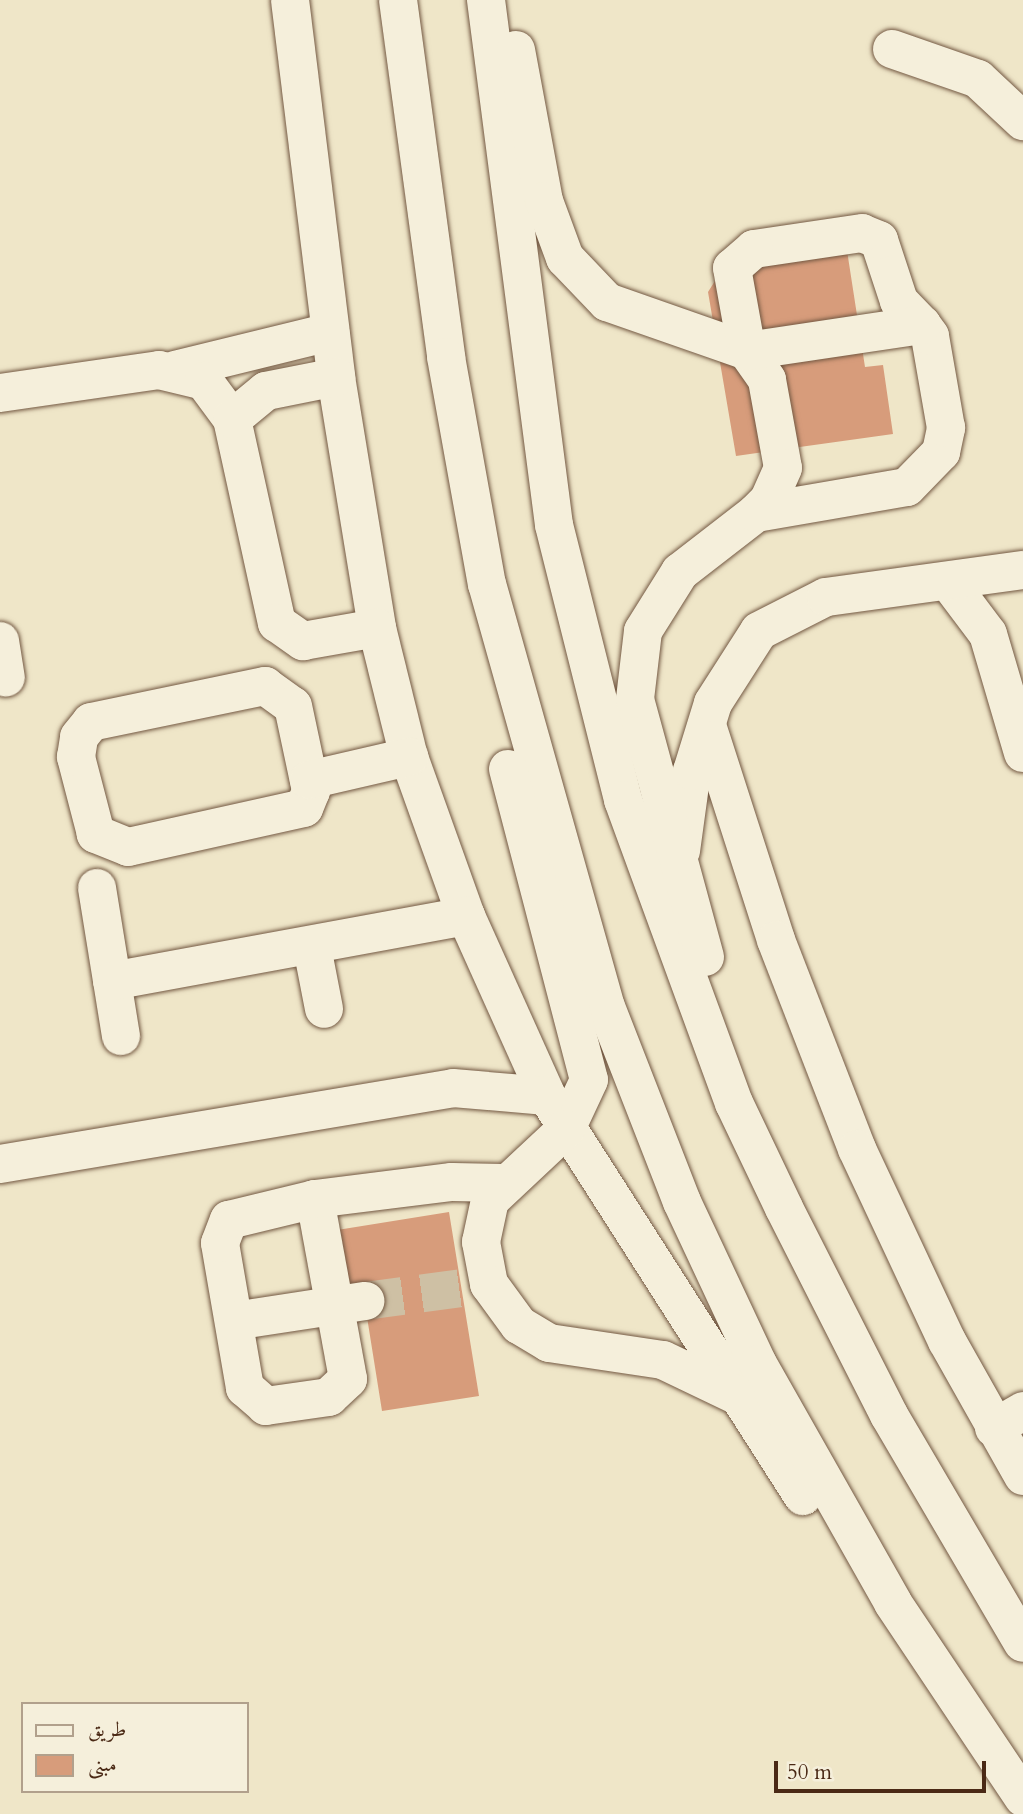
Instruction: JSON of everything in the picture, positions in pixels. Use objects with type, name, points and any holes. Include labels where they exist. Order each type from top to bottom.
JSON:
[{"type":"street","points":[[290,0],[336,377],[377,628],[406,749],[466,916],[547,1096],[566,1129],[849,1566],[893,1603]]},
{"type":"street","points":[[398,0],[464,471],[545,807],[643,1105],[758,1364],[893,1603],[1023,1797]]},
{"type":"street","points":[[486,0],[537,425],[575,624],[623,800],[734,1102],[889,1415],[1023,1643]]},
{"type":"street","points":[[506,0],[544,201],[565,258],[607,302],[634,316],[747,352],[922,325]]},
{"type":"street","points":[[892,49],[978,79],[1023,121]]},
{"type":"street","points":[[734,1102],[721,1011],[679,874],[635,699],[636,665],[658,600],[680,572],[756,513],[778,485],[783,468],[772,397],[747,352],[733,278],[736,258],[754,249],[853,234],[879,240],[900,301],[922,325],[934,348],[946,428],[927,472],[884,494],[756,513]]},
{"type":"street","points":[[0,393],[175,370],[330,332]]},
{"type":"street","points":[[175,370],[204,381],[232,419],[277,623],[303,640],[377,628]]},
{"type":"street","points":[[232,419],[266,391],[336,377]]},
{"type":"street","points":[[464,471],[466,556],[485,675],[589,1064],[585,1096],[566,1129],[503,1183],[483,1221],[475,1286],[519,1325],[549,1343],[663,1360],[738,1396]]},
{"type":"street","points":[[679,874],[692,771],[707,725],[733,663],[775,619],[826,597],[1019,571]]},
{"type":"street","points":[[988,634],[1019,571]]},
{"type":"street","points":[[948,580],[988,634],[1023,753]]},
{"type":"street","points":[[265,686],[293,706],[307,772],[309,802],[295,814],[119,847],[91,826],[76,747],[84,729],[100,718],[265,686]]},
{"type":"street","points":[[707,725],[815,1045],[903,1252],[1009,1420],[1023,1476]]},
{"type":"street","points":[[307,772],[406,749]]},
{"type":"street","points":[[97,888],[121,1036]]},
{"type":"street","points":[[112,981],[312,947],[466,916]]},
{"type":"street","points":[[312,947],[324,1009]]},
{"type":"street","points":[[453,1088],[492,1064],[511,1019]]},
{"type":"street","points":[[0,1164],[453,1088],[547,1096]]},
{"type":"street","points":[[315,1199],[350,1303],[344,1387],[329,1397],[275,1407],[249,1396],[220,1243],[224,1227],[244,1212],[315,1199],[452,1182],[503,1183]]},
{"type":"street","points":[[234,1321],[350,1303]]},
{"type":"building","points":[[846,244],[865,367],[883,365],[893,434],[736,456],[708,292],[725,265]]},
{"type":"building","points":[[449,1212],[479,1396],[382,1411],[363,1292],[342,1296],[331,1231]]},
{"type":"tunnel","points":[[365,1301],[462,1288]]}]
